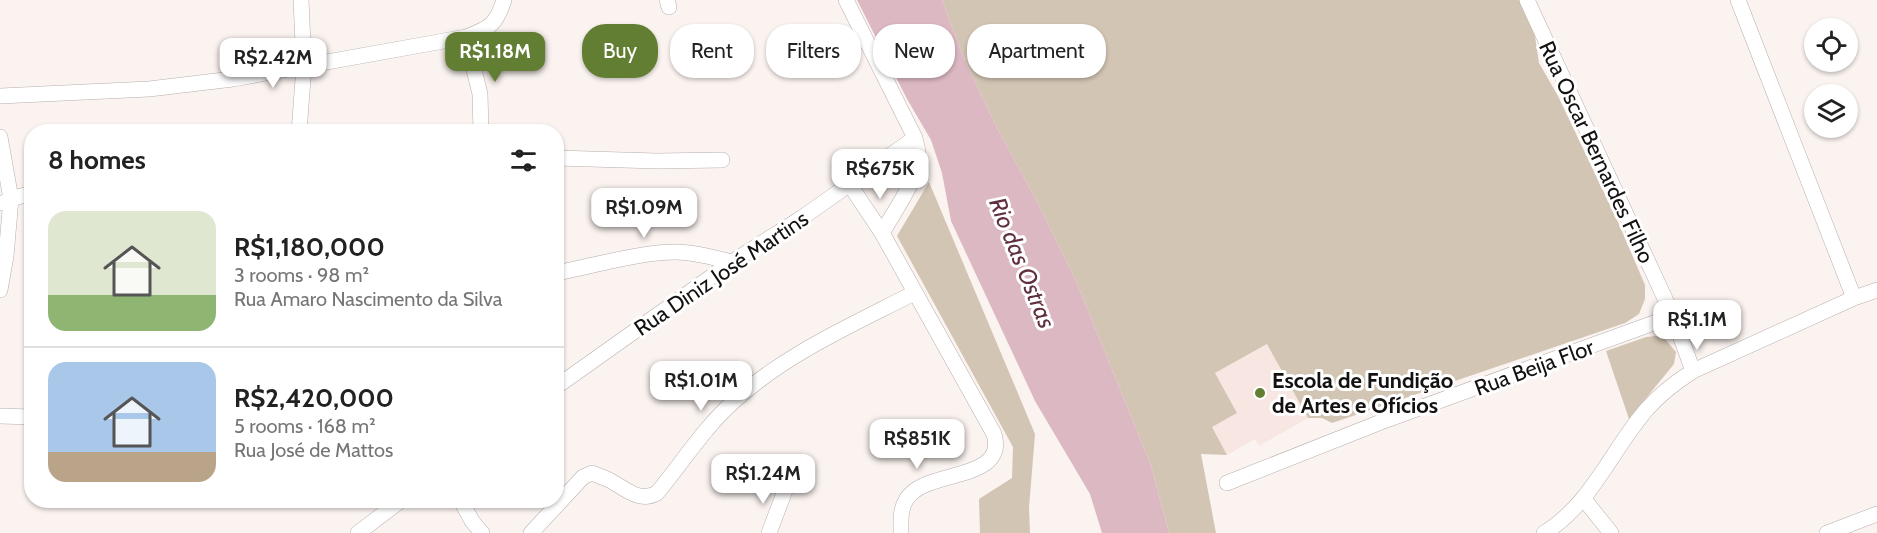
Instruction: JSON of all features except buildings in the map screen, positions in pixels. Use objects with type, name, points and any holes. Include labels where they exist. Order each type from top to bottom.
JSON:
[{"type":"street","points":[[300,124],[304,66],[301,0]]},
{"type":"street","points":[[0,96],[149,89],[233,79],[466,37],[493,25],[504,0]]},
{"type":"street","points":[[846,0],[915,138],[918,154],[916,168],[908,187],[882,233]]},
{"type":"street","name":"Rua Oscar Bernardes Filho","points":[[1527,0],[1673,316],[1693,371]]},
{"type":"street","points":[[1738,0],[1854,298]]},
{"type":"street","points":[[466,37],[480,94],[481,124]]},
{"type":"street","points":[[0,137],[6,256],[0,290]]},
{"type":"street","name":"Rua Diniz José Martins","points":[[564,381],[732,262],[803,218],[915,138]]},
{"type":"street","points":[[564,158],[722,160]]},
{"type":"street","points":[[850,185],[882,233],[994,434],[998,446],[994,455],[981,467],[964,474],[929,482],[913,491],[905,501],[901,533]]},
{"type":"street","points":[[5,202],[24,196]]},
{"type":"street","points":[[564,271],[676,252],[732,262]]},
{"type":"street","points":[[1544,533],[1557,526],[1583,498],[1647,409],[1669,387],[1693,371],[1854,298],[1877,290]]},
{"type":"street","points":[[564,497],[583,477],[592,473],[639,497],[650,498],[657,494],[715,421],[734,401],[774,370],[817,342],[914,293]]},
{"type":"street","name":"Rua Beija Flor","points":[[1227,483],[1381,422],[1673,316]]},
{"type":"street","points":[[0,416],[24,417]]},
{"type":"street","points":[[770,533],[786,488]]},
{"type":"street","points":[[1583,498],[1611,533]]},
{"type":"street","points":[[358,533],[391,508]]},
{"type":"street","points":[[465,508],[482,533]]},
{"type":"street","points":[[531,533],[554,508]]},
{"type":"street","points":[[1827,533],[1877,514]]},
{"type":"shaded area","points":[[942,0],[1521,0],[1534,30],[1539,63],[1558,96],[1618,222],[1645,285],[1645,299],[1639,314],[1625,323],[1332,423],[1322,418],[1308,418],[1267,344],[1215,373],[1237,413],[1212,427],[1227,455],[1201,454],[1216,533],[1169,533],[1151,466],[1077,283],[973,78],[1106,78],[1106,24],[967,24],[967,65],[955,35],[955,24],[951,24]]},
{"type":"shaded area","points":[[929,182],[1035,434],[1029,508],[1030,533],[980,533],[979,499],[1012,478],[1013,447],[897,236]]},
{"type":"shaded area","points":[[1656,336],[1665,339],[1676,352],[1674,364],[1629,419],[1606,351],[1646,337]]},
{"type":"shaded area","name":"Escola de Fundição de Artes e Ofícios","points":[[1268,344],[1308,418],[1259,446],[1255,439],[1227,455],[1211,427],[1237,413],[1215,373]]},
{"type":"water","points":[[857,0],[942,0],[951,24],[873,24],[873,32]]},
{"type":"water","name":"Rio das Ostras","points":[[955,35],[967,65],[967,78],[973,78],[1077,283],[1151,466],[1169,533],[1102,533],[1090,494],[1035,401],[951,221],[942,173],[931,140],[896,78],[955,78]]},
{"type":"place","name":"Escola de Fundição de Artes e Ofícios","points":[[1260,393]]}]
